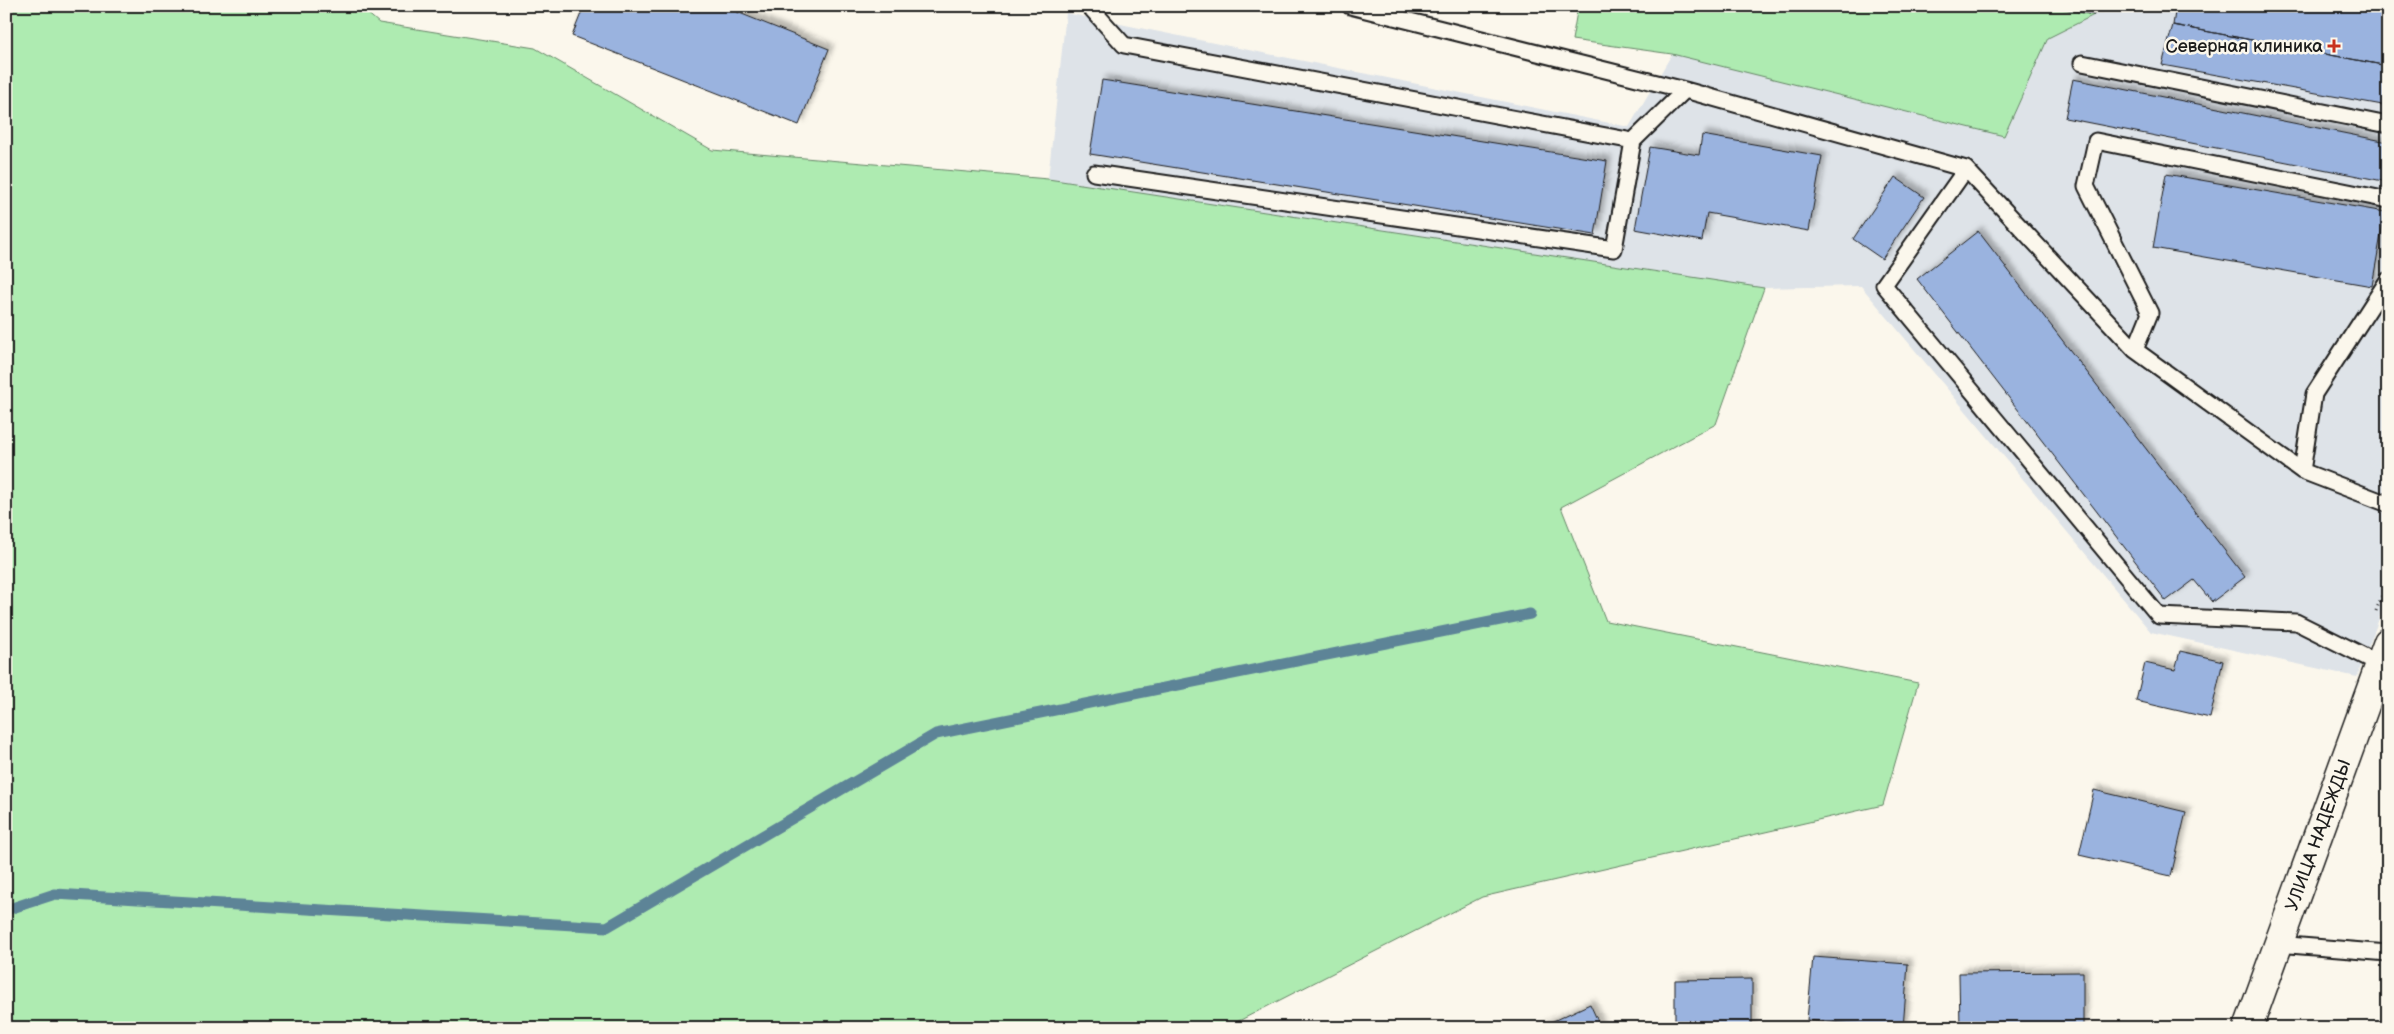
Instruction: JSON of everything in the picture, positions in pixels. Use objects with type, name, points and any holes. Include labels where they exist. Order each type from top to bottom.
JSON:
[{"type":"street","name":"УЛИЦА НАДЕЖДЫ","points":[[2248,1028],[2384,653]]},
{"type":"lane","points":[[1089,6],[1124,45],[1633,141]]},
{"type":"lane","points":[[1350,6],[1685,90],[1966,170],[2135,350],[2302,471],[2388,504]]},
{"type":"lane","points":[[2082,63],[2388,125]]},
{"type":"lane","points":[[1094,173],[1614,249],[1633,141],[1685,90]]},
{"type":"lane","points":[[2135,350],[2150,313],[2086,186],[2096,141],[2388,200]]},
{"type":"lane","points":[[1966,170],[1884,285],[2159,616],[2296,622],[2384,653]]},
{"type":"lane","points":[[2302,471],[2314,394],[2388,280]]},
{"type":"lane","points":[[2278,944],[2388,953]]},
{"type":"shaded area","points":[[2050,6],[2388,6],[2388,595],[2357,677],[2151,632],[1861,286],[1764,288],[1048,179],[1066,13],[1629,127],[1672,54],[2004,136],[2048,38],[2093,15]]},
{"type":"green space","points":[[6,6],[359,6],[379,23],[535,48],[712,150],[1048,179],[1764,288],[1716,424],[1561,507],[1606,621],[1918,683],[1883,805],[1482,897],[1225,1028],[6,1028]]},
{"type":"green space","points":[[1578,6],[2050,6],[2094,15],[2048,38],[2004,136],[1672,54],[1572,40]]},
{"type":"building","points":[[584,6],[722,6],[829,49],[799,125],[572,36]]},
{"type":"building","points":[[2050,6],[2096,6],[2094,15]]},
{"type":"building","name":"Северная клиника","points":[[2176,6],[2388,6],[2388,66],[2173,25]]},
{"type":"building","points":[[2173,25],[2388,66],[2388,106],[2162,65]]},
{"type":"building","points":[[2073,79],[2388,142],[2388,182],[2065,118]]},
{"type":"building","points":[[1102,80],[1607,161],[1595,235],[1090,154]]},
{"type":"building","points":[[1702,135],[1822,156],[1809,231],[1707,213],[1702,241],[1635,229],[1650,147],[1699,155]]},
{"type":"building","points":[[2166,174],[2385,212],[2372,286],[2153,248]]},
{"type":"building","points":[[1895,177],[1924,197],[1882,259],[1853,239]]},
{"type":"building","points":[[1978,231],[2245,577],[2212,602],[2194,580],[2166,601],[1917,279]]},
{"type":"building","points":[[2180,651],[2223,661],[2210,718],[2136,701],[2145,663],[2175,670]]},
{"type":"building","points":[[2094,790],[2186,812],[2171,876],[2079,855]]},
{"type":"building","points":[[1813,957],[1908,964],[1903,1028],[1807,1020]]},
{"type":"building","points":[[2083,972],[2083,1028],[1960,1028],[1959,973]]},
{"type":"building","points":[[1752,979],[1752,1028],[1675,1028],[1675,980]]},
{"type":"building","points":[[1590,1004],[1601,1028],[1538,1028]]},
{"type":"waterway","points":[[6,910],[55,894],[607,927],[936,734],[1530,614]]},
{"type":"place","name":"Северная клиника","points":[[2334,46]]}]
